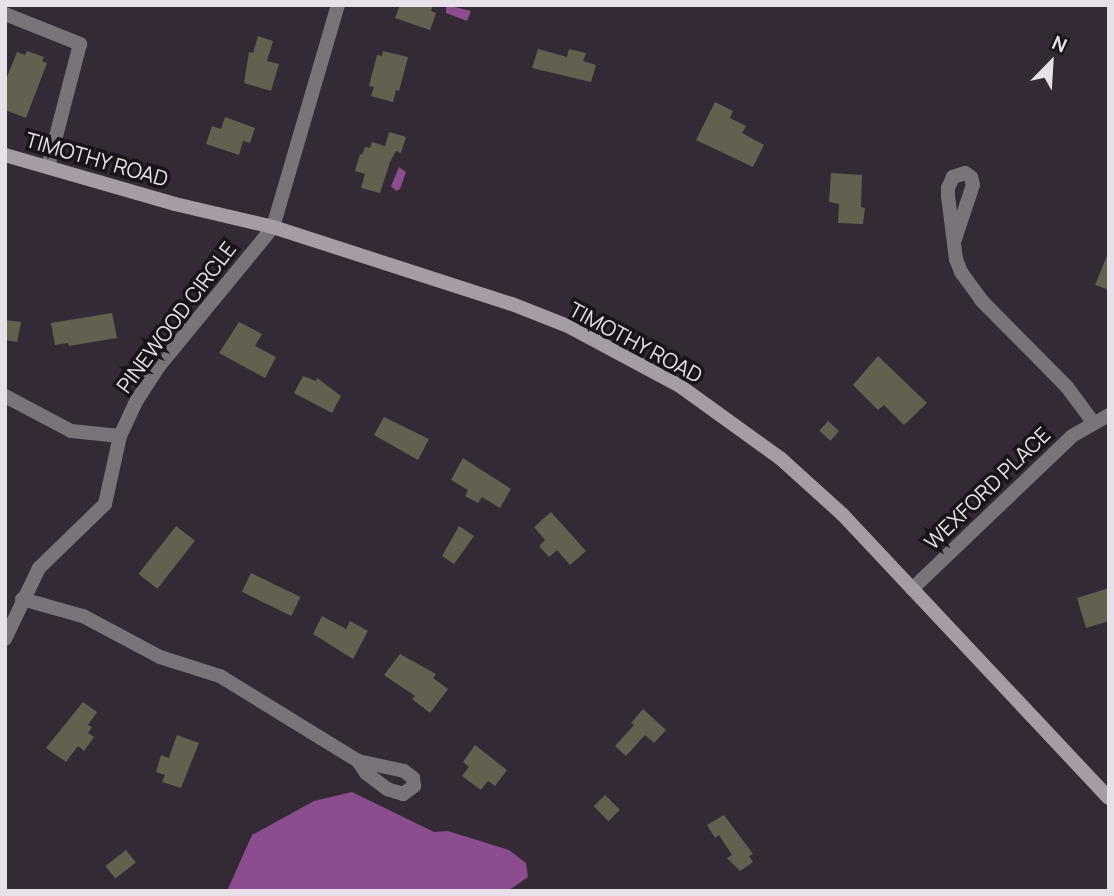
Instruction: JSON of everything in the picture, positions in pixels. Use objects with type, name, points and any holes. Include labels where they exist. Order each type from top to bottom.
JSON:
[{"type":"main road","name":"TIMOTHY ROAD","points":[[5,155],[273,227],[512,304],[570,327],[633,359],[722,414],[780,458],[843,515],[1109,798]]},
{"type":"street","points":[[273,227],[338,5]]},
{"type":"street","points":[[5,14],[80,44],[48,167]]},
{"type":"street","name":"PINEWOOD CIRCLE","points":[[5,639],[39,568],[105,504],[120,436],[136,400],[159,366],[273,227]]},
{"type":"street","points":[[954,242],[956,259],[969,284],[1006,327],[1067,387],[1093,422]]},
{"type":"street","points":[[5,396],[71,431],[97,436],[120,436]]},
{"type":"street","name":"WEXFORD PLACE","points":[[912,589],[1072,436],[1109,415]]},
{"type":"street","points":[[22,599],[83,616],[160,657],[220,676],[358,761]]},
{"type":"shaded area","points":[[446,5],[471,11],[467,21],[446,13]]},
{"type":"shaded area","points":[[399,167],[406,172],[400,189],[396,191],[391,186]]},
{"type":"shaded area","points":[[352,792],[434,832],[448,831],[509,850],[526,863],[528,877],[508,891],[227,891],[252,835],[314,801]]},
{"type":"building","points":[[400,5],[433,5],[431,11],[436,13],[430,30],[395,18]]},
{"type":"building","points":[[258,36],[273,41],[267,61],[279,64],[271,91],[244,83],[249,52],[253,53]]},
{"type":"building","points":[[538,49],[567,57],[569,49],[586,53],[583,61],[596,65],[591,82],[532,68]]},
{"type":"building","points":[[27,51],[44,57],[42,61],[47,63],[26,118],[5,110],[5,82],[17,52],[25,55]]},
{"type":"building","points":[[383,51],[408,57],[399,91],[396,90],[393,102],[371,96],[374,87],[369,86],[377,55],[382,56]]},
{"type":"building","points":[[715,102],[733,111],[730,118],[746,126],[742,133],[764,145],[753,167],[696,140]]},
{"type":"building","points":[[225,117],[255,128],[250,143],[243,141],[239,155],[206,144],[212,126],[221,129]]},
{"type":"building","points":[[389,132],[406,137],[401,153],[396,151],[390,162],[380,193],[361,188],[365,174],[355,171],[360,154],[362,155],[365,147],[370,148],[372,142],[385,146]]},
{"type":"building","points":[[831,173],[862,175],[861,207],[865,208],[863,224],[838,223],[839,204],[829,202]]},
{"type":"building","points":[[1109,251],[1109,290],[1095,285]]},
{"type":"building","points":[[112,313],[117,338],[69,346],[68,343],[55,345],[51,323]]},
{"type":"building","points":[[5,320],[21,322],[17,342],[5,340]]},
{"type":"building","points":[[239,322],[262,334],[255,346],[276,357],[265,378],[219,353]]},
{"type":"building","points":[[878,356],[927,403],[904,425],[884,405],[878,410],[853,385]]},
{"type":"building","points":[[303,376],[316,381],[317,378],[341,396],[332,413],[294,393]]},
{"type":"building","points":[[384,417],[429,439],[418,460],[374,435]]},
{"type":"building","points":[[828,421],[839,431],[830,441],[819,431]]},
{"type":"building","points":[[463,458],[511,489],[500,508],[482,497],[478,503],[465,496],[468,490],[451,480]]},
{"type":"building","points":[[551,512],[586,551],[570,565],[557,550],[549,557],[539,546],[545,540],[534,527]]},
{"type":"building","points":[[176,526],[195,541],[157,589],[138,574]]},
{"type":"building","points":[[459,526],[474,536],[454,564],[442,556]]},
{"type":"building","points":[[251,573],[300,597],[291,616],[242,592]]},
{"type":"building","points":[[1109,588],[1109,621],[1086,628],[1077,598]]},
{"type":"building","points":[[322,616],[346,629],[350,621],[368,631],[353,659],[313,634]]},
{"type":"building","points":[[400,654],[436,674],[433,678],[448,689],[430,713],[412,699],[415,696],[384,675]]},
{"type":"building","points":[[83,702],[97,712],[88,725],[92,727],[88,733],[94,737],[84,751],[78,746],[66,762],[46,748]]},
{"type":"building","points":[[643,709],[666,730],[654,743],[645,735],[626,756],[615,746],[634,725],[631,723]]},
{"type":"building","points":[[177,735],[199,743],[181,788],[162,782],[165,775],[156,772],[161,755],[169,758]]},
{"type":"building","points":[[475,745],[507,770],[495,786],[488,781],[481,790],[462,776],[469,767],[463,762]]},
{"type":"building","points":[[605,795],[620,810],[609,821],[594,806]]},
{"type":"building","points":[[724,815],[753,854],[749,856],[753,862],[740,871],[727,858],[732,855],[719,835],[715,838],[707,825]]},
{"type":"building","points":[[126,850],[136,863],[115,879],[106,866]]}]
